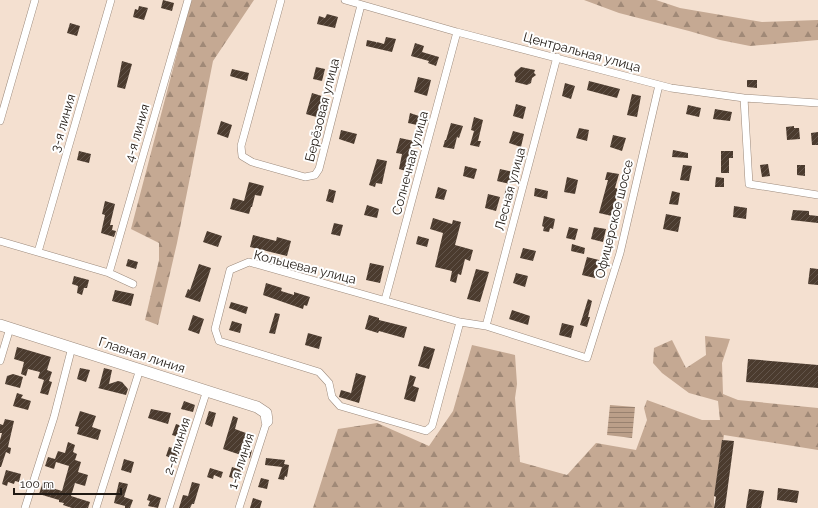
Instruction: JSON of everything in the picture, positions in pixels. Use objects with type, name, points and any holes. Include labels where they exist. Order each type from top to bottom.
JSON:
[{"type":"street","points":[[0,121],[35,0]]},
{"type":"street","name":"3-я линия","points":[[38,252],[111,0]]},
{"type":"street","name":"4-я линия","points":[[109,272],[188,0]]},
{"type":"street","name":"Берёзовая улица","points":[[281,0],[241,146],[242,156],[252,162],[305,177],[315,176],[319,169],[361,5]]},
{"type":"street","name":"Центральная улица","points":[[345,0],[457,32],[671,88],[744,98],[818,102]]},
{"type":"street","name":"Солнечная улица","points":[[385,300],[457,32]]},
{"type":"street","name":"Лесная улица","points":[[486,326],[557,58]]},
{"type":"street","name":"Офицерское шоссе","points":[[587,358],[620,253],[659,85]]},
{"type":"street","points":[[744,98],[749,184],[818,195]]},
{"type":"street","points":[[0,241],[109,272],[133,284]]},
{"type":"street","name":"Кольцевая улица","points":[[460,322],[432,426],[426,431],[340,406],[332,397],[329,383],[320,372],[218,341],[214,329],[230,270],[249,262],[460,322],[486,326],[587,358]]},
{"type":"street","points":[[0,361],[5,326]]},
{"type":"street","name":"Главная линия","points":[[5,326],[257,407],[266,413],[267,421]]},
{"type":"street","points":[[25,508],[54,417],[72,347]]},
{"type":"street","points":[[96,508],[140,369]]},
{"type":"street","name":"2-я линия","points":[[169,508],[207,390]]},
{"type":"street","name":"1-я линия","points":[[239,508],[267,421]]},
{"type":"green space","points":[[191,0],[254,0],[213,61],[177,243],[158,325],[145,320],[159,260],[159,243],[131,229]]},
{"type":"green space","points":[[584,0],[656,0],[680,8],[762,22],[818,20],[818,40],[750,46],[720,40],[619,13]]},
{"type":"green space","points":[[705,336],[730,339],[722,363],[723,394],[738,400],[818,408],[818,450],[724,435],[714,496],[714,508],[313,508],[338,429],[377,423],[429,446],[453,411],[472,345],[515,355],[517,384],[515,398],[520,462],[567,475],[596,443],[636,450],[647,420],[644,408],[647,400],[702,420],[720,420],[718,401],[689,393],[662,373],[653,363],[654,348],[672,340],[686,368],[706,355]]},
{"type":"shaded area","points":[[610,405],[635,407],[632,438],[607,435]]},
{"type":"building","points":[[163,0],[174,3],[172,11],[161,8]]},
{"type":"building","points":[[139,6],[148,8],[144,20],[133,17],[135,9],[138,10]]},
{"type":"building","points":[[327,14],[338,17],[335,28],[317,24],[319,16],[325,18]]},
{"type":"building","points":[[70,23],[80,26],[77,36],[67,33]]},
{"type":"building","points":[[386,37],[396,39],[392,52],[366,46],[367,40],[384,44]]},
{"type":"building","points":[[415,43],[424,46],[422,52],[439,57],[436,66],[428,63],[429,61],[411,56]]},
{"type":"building","points":[[122,61],[132,64],[125,89],[117,87]]},
{"type":"building","points":[[316,67],[325,69],[322,81],[313,79]]},
{"type":"building","points":[[521,67],[535,70],[534,73],[536,75],[532,78],[531,83],[527,85],[515,82],[515,72]]},
{"type":"building","points":[[232,69],[249,73],[247,81],[230,76]]},
{"type":"building","points":[[418,77],[431,80],[427,96],[414,92]]},
{"type":"building","points":[[747,80],[757,80],[757,88],[747,87]]},
{"type":"building","points":[[589,81],[620,89],[617,98],[587,90]]},
{"type":"building","points":[[565,83],[575,86],[571,99],[562,96]]},
{"type":"building","points":[[312,93],[325,97],[320,118],[306,114]]},
{"type":"building","points":[[632,94],[641,96],[637,117],[627,115]]},
{"type":"building","points":[[516,104],[526,107],[523,119],[513,116]]},
{"type":"building","points":[[688,105],[701,108],[699,117],[686,114]]},
{"type":"building","points":[[715,109],[732,112],[730,121],[713,119]]},
{"type":"building","points":[[410,113],[419,116],[417,125],[408,123]]},
{"type":"building","points":[[474,117],[483,120],[478,141],[481,141],[479,147],[470,145],[474,131],[471,130]]},
{"type":"building","points":[[221,121],[232,125],[228,138],[217,134]]},
{"type":"building","points":[[451,123],[463,126],[459,138],[457,137],[454,149],[443,147]]},
{"type":"building","points":[[794,126],[794,128],[799,128],[800,139],[787,140],[786,127]]},
{"type":"building","points":[[579,128],[589,130],[587,141],[576,138]]},
{"type":"building","points":[[341,130],[357,134],[354,144],[339,139]]},
{"type":"building","points":[[513,131],[524,134],[521,147],[509,143]]},
{"type":"building","points":[[818,132],[818,145],[812,145],[811,133]]},
{"type":"building","points":[[613,135],[626,138],[622,151],[610,147]]},
{"type":"building","points":[[400,138],[414,141],[406,171],[399,169],[402,154],[396,153]]},
{"type":"building","points":[[673,150],[688,153],[688,158],[672,157]]},
{"type":"building","points":[[79,151],[91,154],[89,163],[77,160]]},
{"type":"building","points":[[721,151],[733,151],[733,158],[729,158],[729,173],[721,173]]},
{"type":"building","points":[[377,159],[387,161],[382,184],[376,183],[375,187],[369,185]]},
{"type":"building","points":[[768,164],[770,176],[762,177],[760,165]]},
{"type":"building","points":[[683,165],[692,166],[689,181],[680,180]]},
{"type":"building","points":[[797,165],[805,165],[805,176],[797,175]]},
{"type":"building","points":[[465,166],[477,169],[474,179],[463,176]]},
{"type":"building","points":[[500,169],[513,172],[510,184],[497,181]]},
{"type":"building","points":[[607,172],[619,174],[615,188],[623,190],[621,197],[617,196],[612,216],[599,213],[608,180],[605,180]]},
{"type":"building","points":[[567,177],[578,180],[575,194],[564,192]]},
{"type":"building","points":[[716,177],[724,178],[724,187],[715,187]]},
{"type":"building","points":[[249,182],[264,186],[261,196],[255,195],[249,214],[230,209],[233,198],[244,201]]},
{"type":"building","points":[[438,187],[447,190],[444,200],[435,198]]},
{"type":"building","points":[[506,188],[515,190],[511,204],[503,201]]},
{"type":"building","points":[[535,188],[548,191],[547,199],[534,196]]},
{"type":"building","points":[[329,189],[336,191],[333,203],[326,201]]},
{"type":"building","points":[[672,191],[680,193],[678,205],[669,204]]},
{"type":"building","points":[[488,194],[500,197],[496,211],[485,208]]},
{"type":"building","points":[[105,201],[115,204],[110,225],[113,225],[112,230],[116,231],[114,237],[101,233],[105,215],[102,214]]},
{"type":"building","points":[[367,205],[379,209],[377,218],[364,215]]},
{"type":"building","points":[[734,206],[747,208],[746,219],[733,217]]},
{"type":"building","points":[[793,210],[809,211],[809,215],[818,216],[818,223],[791,220]]},
{"type":"building","points":[[666,214],[681,217],[678,232],[663,229]]},
{"type":"building","points":[[544,216],[555,219],[553,229],[550,228],[549,232],[543,231],[544,227],[542,226]]},
{"type":"building","points":[[433,218],[452,224],[453,220],[461,222],[455,245],[473,250],[470,261],[465,259],[461,275],[458,274],[456,283],[450,281],[452,271],[435,267],[443,233],[430,229]]},
{"type":"building","points":[[334,223],[343,225],[340,236],[331,234]]},
{"type":"building","points":[[569,227],[578,229],[575,240],[566,238]]},
{"type":"building","points":[[594,227],[606,229],[603,242],[591,239]]},
{"type":"building","points":[[207,231],[222,236],[218,247],[203,242]]},
{"type":"building","points":[[253,235],[276,241],[277,237],[291,241],[287,256],[250,247]]},
{"type":"building","points":[[418,236],[429,239],[427,247],[416,244]]},
{"type":"building","points":[[572,244],[585,248],[584,254],[571,251]]},
{"type":"building","points":[[523,248],[536,251],[533,261],[520,258]]},
{"type":"building","points":[[587,257],[599,260],[595,278],[582,275]]},
{"type":"building","points":[[128,259],[138,262],[136,269],[126,266]]},
{"type":"building","points":[[370,263],[384,266],[380,283],[366,280]]},
{"type":"building","points":[[199,264],[211,268],[200,302],[185,297],[188,289],[190,290]]},
{"type":"building","points":[[810,268],[818,269],[818,285],[808,284]]},
{"type":"building","points":[[476,269],[489,272],[480,302],[467,299]]},
{"type":"building","points":[[516,273],[528,276],[525,287],[513,283]]},
{"type":"building","points":[[74,276],[89,280],[87,288],[84,288],[82,295],[77,293],[78,286],[72,284]]},
{"type":"building","points":[[266,283],[282,288],[281,291],[294,295],[294,292],[310,297],[307,306],[304,305],[303,309],[263,295]]},
{"type":"building","points":[[115,290],[134,294],[131,306],[112,301]]},
{"type":"building","points":[[588,299],[592,301],[587,327],[580,325]]},
{"type":"building","points":[[231,302],[248,307],[246,314],[229,308]]},
{"type":"building","points":[[512,310],[530,316],[528,325],[509,319]]},
{"type":"building","points":[[275,313],[280,314],[275,334],[269,333]]},
{"type":"building","points":[[193,315],[204,319],[199,334],[188,330]]},
{"type":"building","points":[[369,315],[379,318],[379,320],[407,327],[404,338],[365,329]]},
{"type":"building","points":[[232,321],[242,324],[240,333],[229,330]]},
{"type":"building","points":[[562,323],[574,326],[571,338],[559,335]]},
{"type":"building","points":[[308,333],[322,337],[319,349],[305,345]]},
{"type":"building","points":[[424,346],[435,349],[429,369],[418,366]]},
{"type":"building","points":[[17,347],[51,357],[47,370],[52,372],[49,381],[52,382],[48,395],[40,393],[44,380],[38,378],[40,372],[28,369],[26,376],[21,374],[24,362],[14,359]]},
{"type":"building","points":[[748,359],[818,365],[818,388],[746,382]]},
{"type":"building","points":[[80,368],[90,370],[86,382],[77,379]]},
{"type":"building","points":[[104,368],[112,370],[109,384],[118,381],[122,382],[128,389],[126,395],[98,388]]},
{"type":"building","points":[[356,373],[366,376],[359,403],[339,397],[341,390],[351,393]]},
{"type":"building","points":[[13,374],[23,377],[20,388],[5,384],[7,376]]},
{"type":"building","points":[[410,375],[416,377],[413,386],[419,388],[415,402],[404,399]]},
{"type":"building","points":[[17,393],[23,395],[21,398],[31,401],[28,410],[13,406]]},
{"type":"building","points":[[184,401],[195,405],[193,412],[181,409]]},
{"type":"building","points":[[151,409],[171,413],[168,424],[148,418]]},
{"type":"building","points":[[80,411],[96,416],[92,427],[101,430],[98,440],[77,434],[79,427],[75,426]]},
{"type":"building","points":[[209,411],[216,413],[212,427],[205,424]]},
{"type":"building","points":[[233,416],[238,418],[235,429],[254,436],[250,450],[252,450],[250,458],[223,449]]},
{"type":"building","points":[[5,419],[14,421],[8,447],[11,448],[10,454],[6,452],[0,467],[0,440],[2,433],[0,433],[0,424],[3,425]]},
{"type":"building","points":[[176,424],[185,427],[182,438],[172,435]]},
{"type":"building","points":[[722,440],[734,441],[725,508],[714,508],[716,497],[714,496]]},
{"type":"building","points":[[68,442],[75,445],[73,452],[77,454],[75,460],[81,462],[78,472],[88,475],[85,486],[75,483],[71,496],[90,502],[88,508],[72,508],[63,505],[64,503],[59,502],[59,500],[39,494],[43,482],[52,485],[52,488],[62,491],[69,466],[56,462],[54,469],[45,466],[48,457],[55,459],[58,451],[65,453]]},
{"type":"building","points":[[169,447],[179,450],[176,460],[166,456]]},
{"type":"building","points":[[266,458],[285,460],[284,464],[289,465],[287,477],[285,476],[284,480],[278,479],[282,467],[265,465]]},
{"type":"building","points":[[124,459],[134,462],[131,473],[121,470]]},
{"type":"building","points":[[232,467],[241,470],[238,480],[229,477]]},
{"type":"building","points":[[210,468],[223,472],[221,478],[214,475],[213,479],[207,477]]},
{"type":"building","points":[[6,470],[21,474],[19,482],[15,481],[14,484],[8,482],[7,486],[2,484]]},
{"type":"building","points":[[261,478],[269,480],[267,489],[258,487]]},
{"type":"building","points":[[119,482],[128,484],[124,497],[133,500],[130,508],[125,508],[125,506],[114,503]]},
{"type":"building","points":[[192,482],[200,484],[194,504],[192,504],[190,508],[179,508],[183,495],[188,496]]},
{"type":"building","points":[[778,488],[799,491],[797,503],[777,500]]},
{"type":"building","points":[[749,489],[764,491],[761,508],[746,508]]},
{"type":"building","points":[[149,494],[161,498],[158,508],[148,506],[150,501],[147,500]]},
{"type":"building","points":[[253,498],[262,501],[260,508],[250,508]]}]
